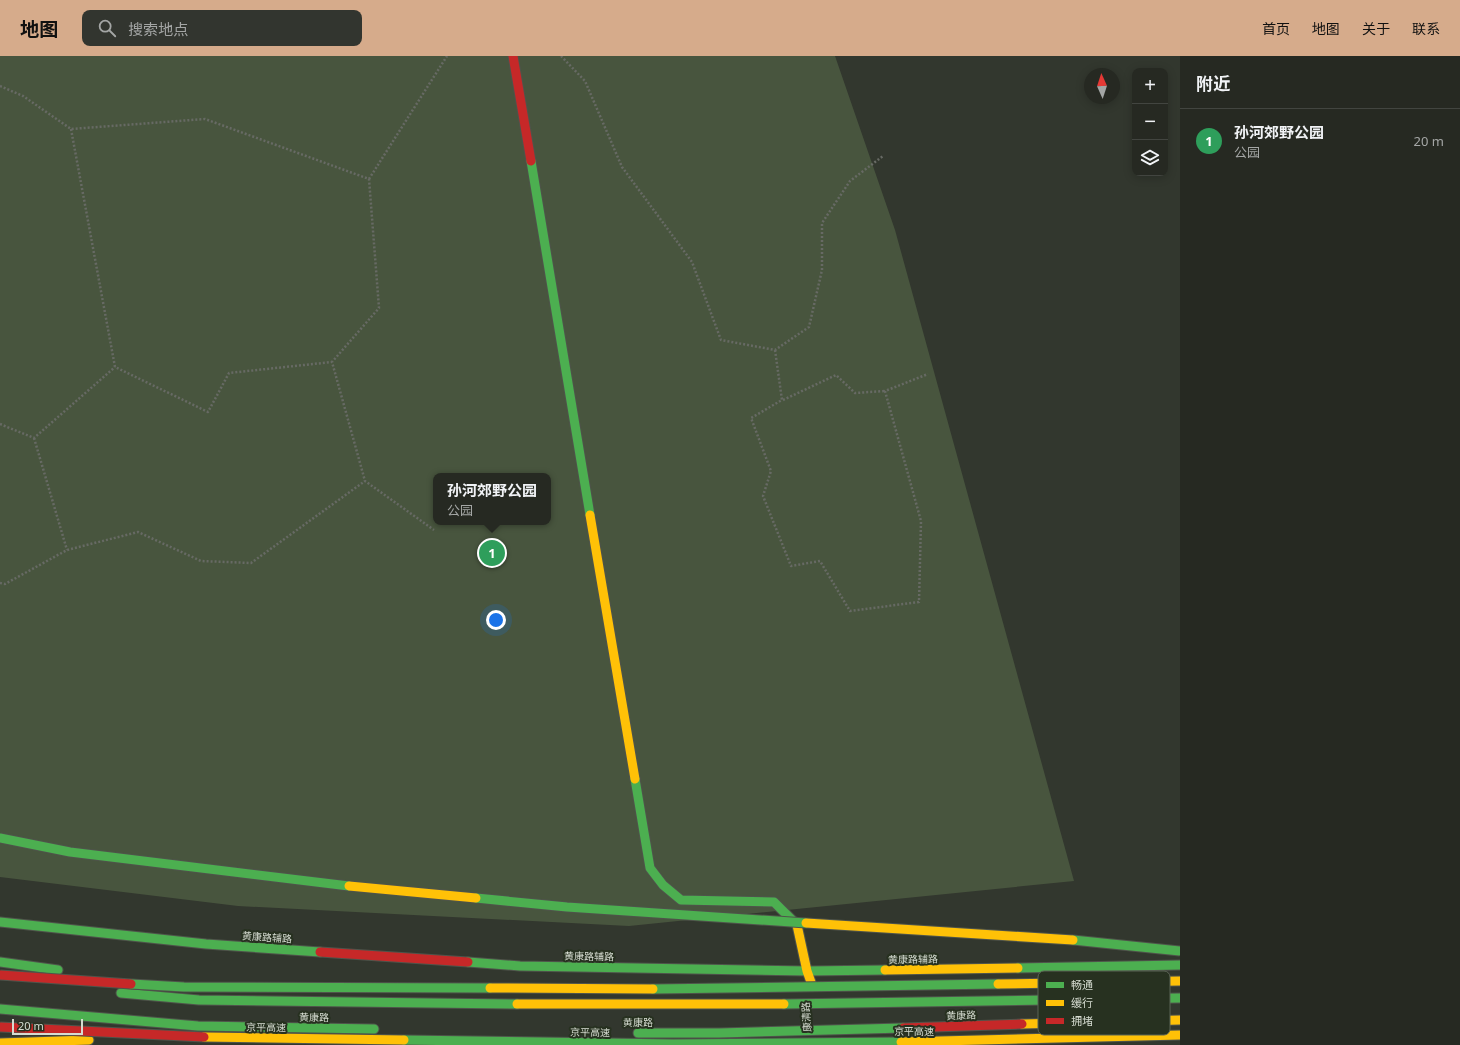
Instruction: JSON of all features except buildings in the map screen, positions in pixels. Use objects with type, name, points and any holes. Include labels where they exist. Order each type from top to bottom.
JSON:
[{"type":"main road","points":[[513,56],[650,868],[663,885],[681,900],[774,902],[798,926],[807,972]]},
{"type":"main road","points":[[0,838],[70,852],[318,883],[559,906],[1071,940],[1180,951]]},
{"type":"main road","name":"黄康路辅路","points":[[0,922],[206,944],[520,966],[807,972],[1180,964]]},
{"type":"main road","points":[[0,962],[184,987]]},
{"type":"main road","name":"康清路","points":[[791,1007],[807,972]]},
{"type":"main road","name":"康清路","points":[[807,972],[818,1007]]},
{"type":"main road","points":[[0,975],[184,987],[673,989],[1038,983]]},
{"type":"main road","points":[[1170,981],[1180,981]]},
{"type":"main road","points":[[0,983],[56,988]]},
{"type":"main road","name":"黄康路","points":[[111,993],[199,1000],[791,1007],[1038,1002]]},
{"type":"main road","name":"黄康路","points":[[1170,998],[1180,998]]},
{"type":"main road","name":"黄康路","points":[[0,1009],[198,1026],[386,1029]]},
{"type":"main road","name":"黄康路","points":[[1170,1020],[1180,1020]]},
{"type":"main road","name":"黄康路","points":[[632,1033],[819,1027],[1038,1023]]},
{"type":"main road","name":"京平高速","points":[[0,1027],[182,1037],[673,1044],[937,1042],[1180,1035]]},
{"type":"main road","name":"康清路","points":[[818,1045],[819,1027]]},
{"type":"main road","name":"康清路","points":[[790,1028],[790,1045]]},
{"type":"main road","points":[[410,1031],[460,1045]]},
{"type":"main road","points":[[0,1043],[182,1037]]},
{"type":"main road","points":[[917,1045],[937,1042]]},
{"type":"path","points":[[115,367],[208,412],[229,373],[332,362],[379,308],[369,178],[447,56]]},
{"type":"path","points":[[561,56],[585,81],[622,167],[692,262],[721,340],[775,350],[809,327],[822,270],[822,223],[850,181],[883,156]]},
{"type":"path","points":[[0,86],[23,96],[71,129],[205,119],[369,178]]},
{"type":"path","points":[[71,129],[115,367]]},
{"type":"path","points":[[775,350],[782,400],[751,418],[771,471],[763,496],[792,566],[820,561],[850,611],[919,602],[921,521],[885,391]]},
{"type":"path","points":[[332,362],[365,481],[434,530]]},
{"type":"path","points":[[34,438],[115,367]]},
{"type":"path","points":[[783,400],[836,376],[855,394],[885,391],[928,374]]},
{"type":"path","points":[[0,424],[34,438]]},
{"type":"path","points":[[34,438],[67,550]]},
{"type":"path","points":[[0,583],[5,584],[67,550],[138,532],[201,561],[251,562],[365,481]]},
{"type":"green space","points":[[0,56],[835,56],[895,230],[1074,881],[629,926],[238,906],[0,877]]},
{"type":"traffic: fast","points":[[531,161],[590,515]]},
{"type":"traffic: fast","points":[[635,779],[650,868],[663,885],[681,900],[774,902],[797,925]]},
{"type":"traffic: fast","points":[[0,838],[70,852],[349,886]]},
{"type":"traffic: fast","points":[[476,898],[567,907],[806,923]]},
{"type":"traffic: fast","points":[[0,922],[206,944],[320,952]]},
{"type":"traffic: fast","points":[[1073,940],[1180,951]]},
{"type":"traffic: fast","points":[[0,962],[58,970]]},
{"type":"traffic: fast","points":[[468,962],[520,966],[807,971],[885,970]]},
{"type":"traffic: fast","points":[[1018,968],[1180,965]]},
{"type":"traffic: fast","points":[[131,984],[184,987],[490,988]]},
{"type":"traffic: fast","points":[[653,989],[998,984]]},
{"type":"traffic: fast","points":[[121,993],[199,1000],[517,1004]]},
{"type":"traffic: fast","points":[[1170,998],[1180,998]]},
{"type":"traffic: fast","points":[[784,1004],[1038,1000]]},
{"type":"traffic: fast","points":[[0,1009],[198,1026],[374,1029]]},
{"type":"traffic: fast","points":[[638,1033],[719,1033],[903,1028]]},
{"type":"traffic: fast","points":[[404,1040],[673,1044],[901,1042]]},
{"type":"traffic: slow","points":[[590,515],[635,779]]},
{"type":"traffic: slow","points":[[349,886],[476,898]]},
{"type":"traffic: slow","points":[[806,923],[1073,940]]},
{"type":"traffic: slow","points":[[797,925],[807,971],[812,985]]},
{"type":"traffic: slow","points":[[885,970],[1018,968]]},
{"type":"traffic: slow","points":[[1170,981],[1180,981]]},
{"type":"traffic: slow","points":[[998,984],[1038,983]]},
{"type":"traffic: slow","points":[[490,988],[653,989]]},
{"type":"traffic: slow","points":[[517,1004],[784,1004]]},
{"type":"traffic: slow","points":[[1170,1020],[1180,1020]]},
{"type":"traffic: slow","points":[[1022,1024],[1038,1024]]},
{"type":"traffic: slow","points":[[901,1042],[1180,1035]]},
{"type":"traffic: slow","points":[[204,1037],[404,1040]]},
{"type":"traffic: slow","points":[[0,1043],[89,1040]]},
{"type":"traffic: jam","points":[[513,56],[531,161]]},
{"type":"traffic: jam","points":[[320,952],[468,962]]},
{"type":"traffic: jam","points":[[0,975],[131,984]]},
{"type":"traffic: jam","points":[[903,1028],[1022,1024]]},
{"type":"traffic: jam","points":[[0,1027],[204,1037]]},
{"type":"place","name":"孙河郊野公园","points":[[492,553]]}]
